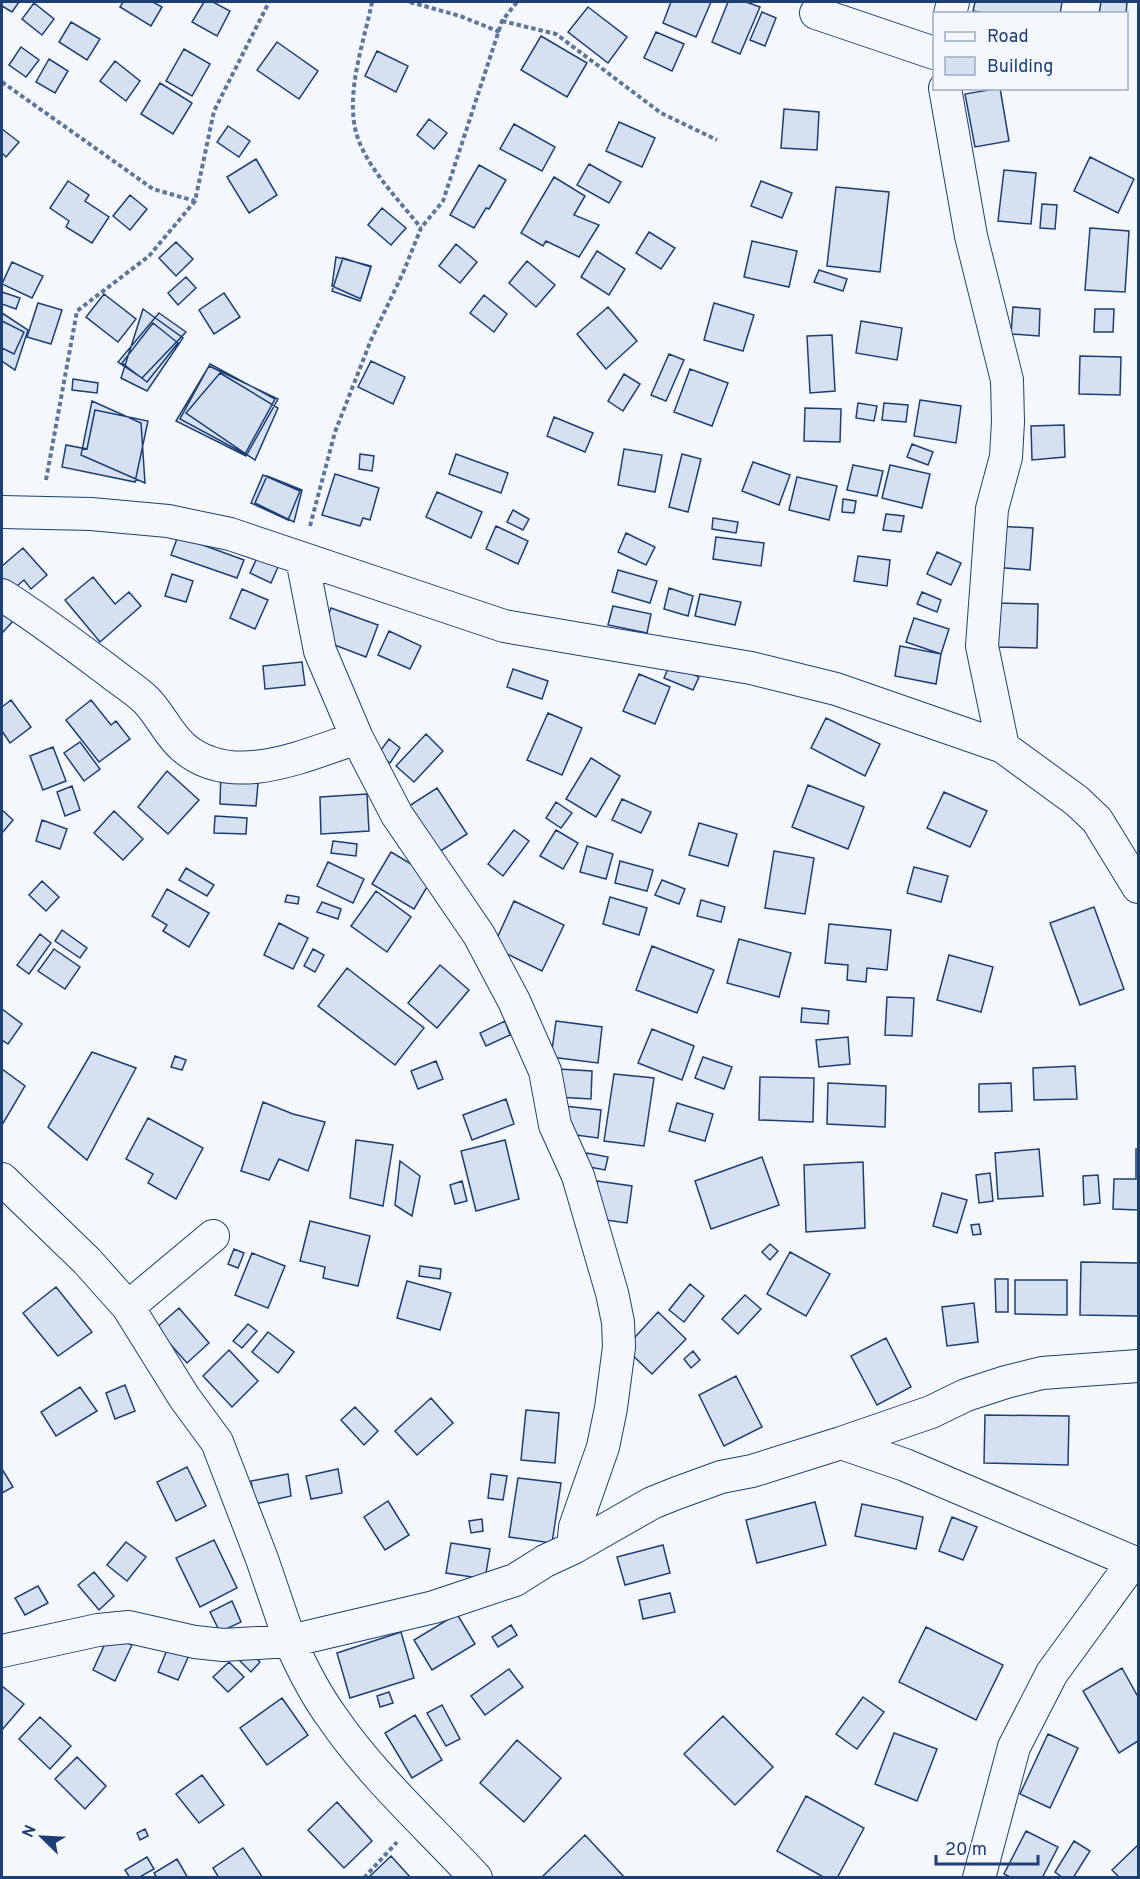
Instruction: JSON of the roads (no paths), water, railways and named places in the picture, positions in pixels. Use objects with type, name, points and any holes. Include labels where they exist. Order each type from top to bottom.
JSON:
[{"type":"street","points":[[816,13],[933,53]]},
{"type":"street","points":[[945,90],[970,236],[1007,380],[1008,422],[1005,458],[992,510],[982,646],[1003,747]]},
{"type":"street","points":[[4,519],[40,513],[91,514],[178,523],[230,534],[504,626],[751,668],[825,687],[1003,747],[1077,801],[1098,820],[1138,887]]},
{"type":"street","points":[[302,559],[320,651],[357,738],[397,815],[479,935],[514,1001],[545,1071],[555,1125],[580,1184],[612,1293],[618,1322],[619,1347],[611,1408],[603,1447],[578,1518],[573,1548]]},
{"type":"street","points":[[2,596],[51,626],[146,700],[180,745],[195,756],[215,763],[245,767],[274,766],[357,738]]},
{"type":"street","points":[[2,1179],[87,1261],[128,1307],[184,1398],[217,1442],[262,1559],[290,1641],[310,1683],[332,1719],[476,1878]]},
{"type":"street","points":[[128,1307],[213,1236]]},
{"type":"street","points":[[2,1651],[78,1634],[129,1627],[195,1642],[223,1645],[290,1641],[434,1607],[515,1580],[545,1561],[573,1548],[652,1503],[721,1477],[752,1471],[841,1443],[931,1412],[966,1395],[1006,1382],[1042,1373],[1138,1365]]},
{"type":"street","points":[[841,1443],[915,1469],[1136,1563],[1052,1673],[1014,1747],[979,1878]]}]
